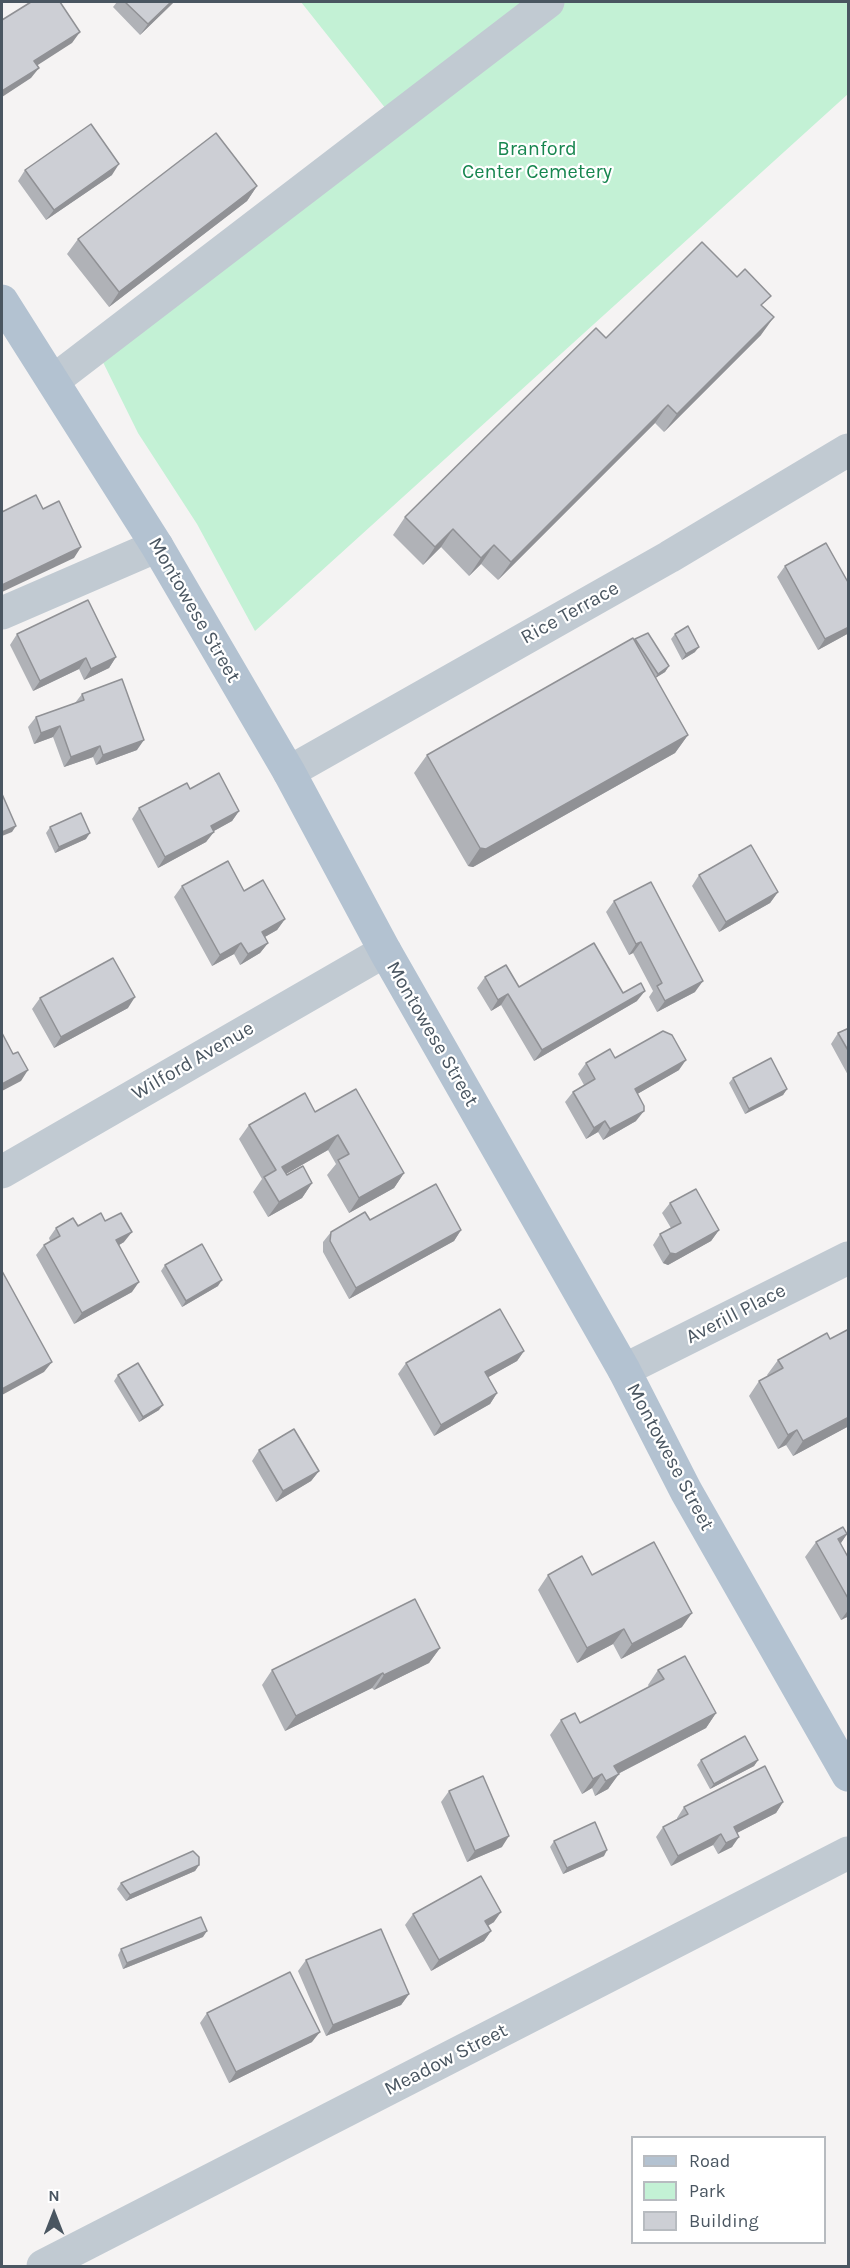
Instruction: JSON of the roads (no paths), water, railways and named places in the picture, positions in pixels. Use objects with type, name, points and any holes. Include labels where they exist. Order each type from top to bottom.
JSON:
[{"type":"main road","name":"Montowese Street","points":[[2,301],[157,546],[289,772],[385,951],[624,1370],[686,1491],[849,1775]]},
{"type":"street","points":[[53,381],[548,2]]},
{"type":"street","name":"Rice Terrace","points":[[289,772],[669,557],[849,450]]},
{"type":"street","points":[[2,613],[157,546]]},
{"type":"street","name":"Wilford Avenue","points":[[2,1172],[385,951]]},
{"type":"street","name":"Averill Place","points":[[624,1370],[849,1258]]},
{"type":"street","name":"Meadow Street","points":[[43,2266],[849,1853]]},
{"type":"park label","name":"Branford Center Cemetery","points":[[537,160]]}]
